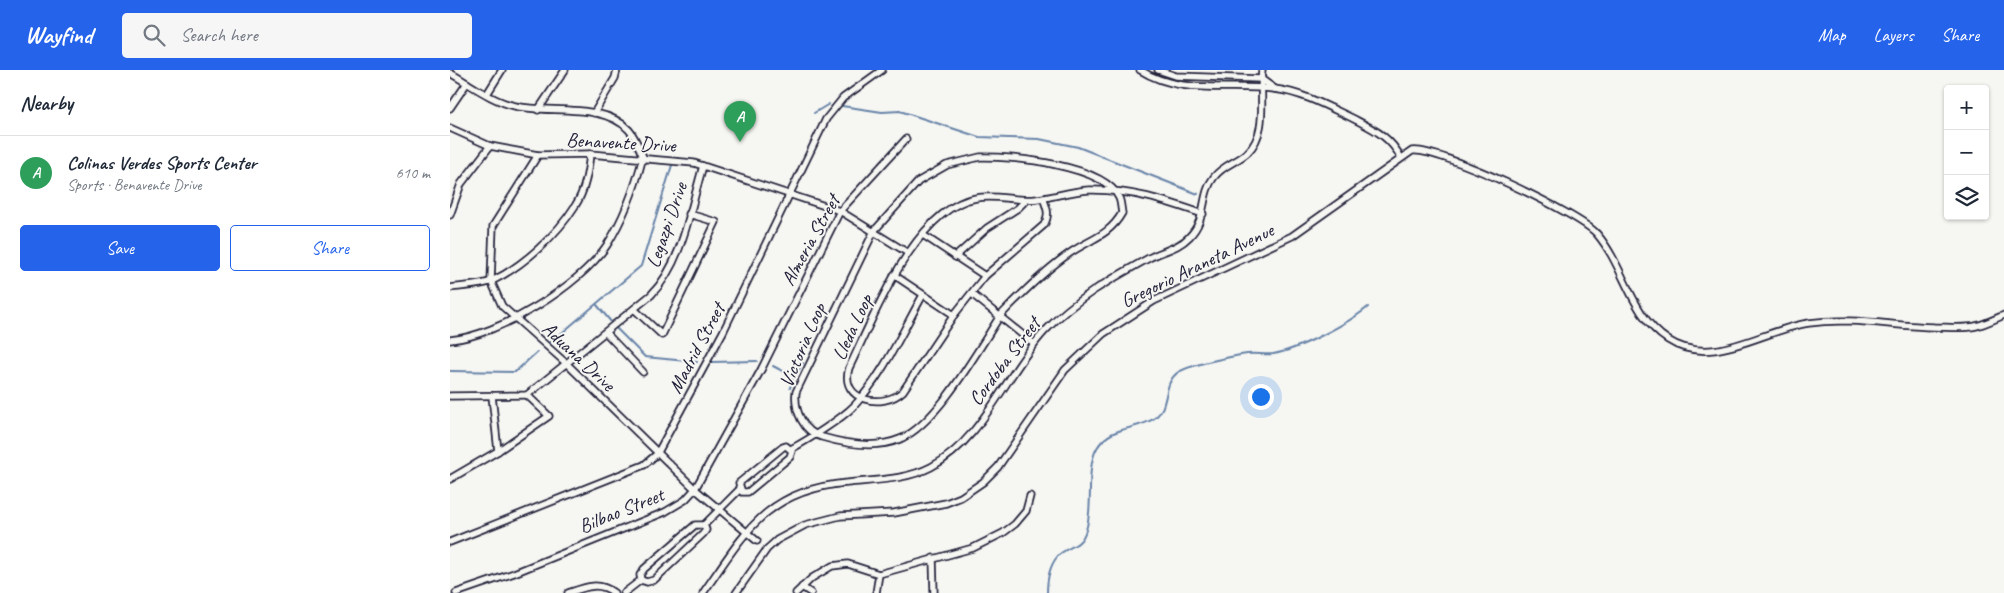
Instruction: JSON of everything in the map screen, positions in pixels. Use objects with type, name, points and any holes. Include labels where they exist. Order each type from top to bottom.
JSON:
[{"type":"street","points":[[487,94],[502,70]]},
{"type":"street","points":[[538,110],[565,70]]},
{"type":"street","points":[[594,112],[615,78],[617,70]]},
{"type":"street","name":"Madrid Street","points":[[450,542],[644,466],[657,454],[723,332],[826,119],[843,98],[882,70]]},
{"type":"street","points":[[1140,70],[1161,81],[1186,86],[1275,89],[1308,98],[1375,130],[1394,145],[1401,158]]},
{"type":"street","points":[[1158,70],[1183,77],[1261,79],[1275,89]]},
{"type":"street","name":"Cordoba Street","points":[[703,593],[746,531],[770,510],[814,488],[905,476],[930,467],[947,456],[968,438],[1034,344],[1056,320],[1090,292],[1188,238],[1203,214],[1208,191],[1215,175],[1246,154],[1257,141],[1261,124],[1260,88],[1262,70]]},
{"type":"street","points":[[450,73],[513,106],[538,110],[594,112],[608,116],[630,130],[643,157],[636,185],[624,215],[606,247],[580,276],[516,320],[465,339],[450,340]]},
{"type":"street","points":[[450,108],[467,83]]},
{"type":"street","name":"Benavente Drive","points":[[450,128],[490,146],[538,155],[590,154],[643,157],[703,166],[840,211],[908,253]]},
{"type":"street","name":"Almeria Street","points":[[761,370],[840,211],[906,139]]},
{"type":"street","points":[[450,214],[461,184],[490,146]]},
{"type":"street","name":"Gregorio Araneta Avenue","points":[[736,593],[767,549],[777,540],[805,525],[840,516],[894,513],[946,503],[961,497],[983,482],[998,467],[1065,370],[1103,334],[1154,301],[1292,236],[1401,158],[1418,150],[1447,157],[1580,220],[1602,242],[1644,318],[1668,340],[1688,349],[1707,350],[1733,347],[1786,328],[1810,323],[1852,320],[1900,326],[1975,326],[2004,315]]},
{"type":"street","points":[[450,288],[491,281],[527,258],[554,232],[576,205],[587,179],[590,154]]},
{"type":"street","name":"Aduana Drive","points":[[538,155],[493,226],[491,281],[502,306],[567,364],[657,454],[757,541]]},
{"type":"street","name":"Victoria Loop","points":[[814,435],[801,419],[795,401],[796,392],[874,231],[918,181],[947,165],[973,158],[995,157],[1073,168],[1092,175],[1114,191]]},
{"type":"street","name":"Legazpi Drive","points":[[527,395],[606,333],[664,281],[674,262],[703,166]]},
{"type":"street","name":"Lleda Loop","points":[[860,398],[853,394],[849,388],[847,378],[849,368],[894,275],[908,253],[923,235],[957,205],[976,198],[997,197],[1025,201],[1088,190],[1114,191]]},
{"type":"street","points":[[1114,191],[1172,203],[1203,214]]},
{"type":"street","points":[[814,435],[839,442],[865,445],[899,440],[915,432],[941,403],[1000,316],[1058,262],[1111,230],[1122,213],[1120,198],[1114,191]]},
{"type":"street","points":[[860,398],[879,400],[899,394],[954,315],[985,276],[1044,225],[1048,219],[1048,210],[1043,198]]},
{"type":"street","points":[[955,257],[987,228],[1018,208],[1025,201]]},
{"type":"street","points":[[634,309],[662,335],[716,222],[689,214]]},
{"type":"street","points":[[923,235],[985,276]]},
{"type":"street","points":[[894,275],[954,315]]},
{"type":"street","points":[[972,294],[1034,344]]},
{"type":"street","points":[[791,449],[854,406],[883,368],[923,295]]},
{"type":"street","points":[[606,333],[642,372]]},
{"type":"street","name":"Bilbao Street","points":[[456,593],[514,573],[665,512],[686,500],[695,489],[761,370]]},
{"type":"street","points":[[450,396],[527,395],[550,416],[498,451],[450,478]]},
{"type":"street","points":[[492,396],[498,451]]},
{"type":"street","points":[[788,446],[791,449],[790,457],[748,492],[744,493],[740,489],[738,484],[783,447],[788,446]]},
{"type":"street","points":[[641,580],[640,575],[644,569],[695,525],[704,525],[721,511],[740,489]]},
{"type":"street","points":[[796,593],[832,566],[848,564],[880,574],[972,548],[1003,533],[1014,524],[1026,511],[1030,496]]},
{"type":"street","points":[[641,580],[647,582],[654,580],[704,534],[706,530],[704,525]]},
{"type":"street","points":[[934,558],[934,593]]},
{"type":"street","points":[[876,593],[880,574]]},
{"type":"street","points":[[624,593],[641,580]]},
{"type":"street","points":[[568,593],[591,585],[608,588],[614,593]]},
{"type":"street","points":[[802,587],[811,593]]},
{"type":"waterway","points":[[814,113],[829,104]]},
{"type":"waterway","points":[[842,106],[882,112],[900,111],[979,137],[1039,139],[1078,147],[1198,194]]},
{"type":"waterway","points":[[550,343],[641,266],[672,165]]},
{"type":"waterway","points":[[597,305],[612,323]]},
{"type":"waterway","points":[[1047,593],[1049,574],[1054,561],[1061,553],[1077,544],[1086,530],[1091,466],[1097,448],[1103,440],[1117,431],[1142,424],[1156,417],[1163,407],[1170,383],[1177,373],[1200,364],[1232,357],[1250,354],[1273,354],[1296,347],[1349,321],[1368,307]]},
{"type":"waterway","points":[[615,327],[645,357],[697,362]]},
{"type":"waterway","points":[[450,371],[515,372],[537,352]]},
{"type":"waterway","points":[[712,362],[757,361]]},
{"type":"waterway","points":[[790,388],[792,380],[803,363]]},
{"type":"waterway","points":[[773,366],[794,377]]},
{"type":"place","name":"Colinas Verdes Sports Center","points":[[740,142]]}]
